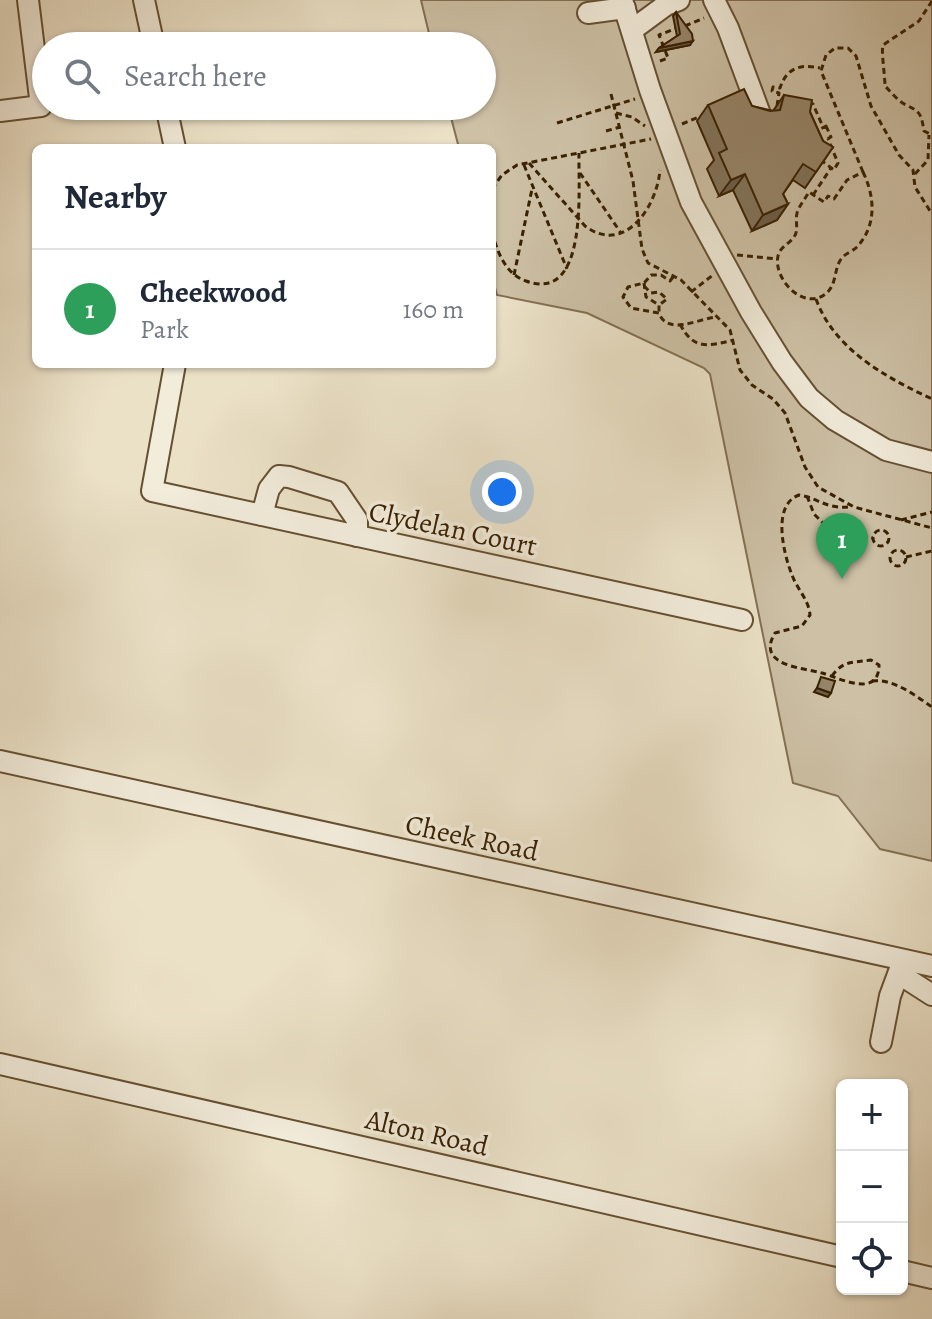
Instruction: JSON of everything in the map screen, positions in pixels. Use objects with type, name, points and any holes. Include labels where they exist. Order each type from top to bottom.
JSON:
[{"type":"street","points":[[28,0],[32,33]]},
{"type":"street","points":[[144,0],[151,32]]},
{"type":"street","points":[[632,30],[666,5],[679,0]]},
{"type":"street","points":[[588,13],[624,4],[650,90],[691,202],[751,312],[795,381],[821,410],[855,433],[899,455],[932,462]]},
{"type":"street","points":[[712,8],[728,28],[759,110]]},
{"type":"street","points":[[0,111],[32,107]]},
{"type":"street","points":[[169,120],[174,144]]},
{"type":"street","name":"Clydelan Court","points":[[174,368],[152,491],[742,620]]},
{"type":"street","points":[[262,515],[271,483],[285,476],[338,492],[357,520],[357,536]]},
{"type":"street","name":"Cheek Road","points":[[0,761],[900,964],[932,966]]},
{"type":"street","points":[[900,964],[904,977],[932,995]]},
{"type":"street","points":[[881,1042],[900,964]]},
{"type":"street","name":"Alton Road","points":[[0,1064],[836,1256]]},
{"type":"street","points":[[908,1272],[932,1278]]},
{"type":"path","points":[[915,174],[928,160],[931,135],[924,131],[923,120],[914,107],[903,103],[885,86],[881,49],[919,21],[932,1]]},
{"type":"path","points":[[653,64],[668,58],[659,35],[712,8]]},
{"type":"path","points":[[863,172],[847,180],[834,199],[828,196],[824,202],[809,192],[798,211],[796,233],[777,259],[783,280],[790,289],[804,297],[816,299],[830,290],[842,258],[858,245],[869,229],[872,198],[863,172],[820,68],[826,55],[835,48],[848,48],[856,56],[871,106],[899,155],[915,174],[915,187],[932,214]]},
{"type":"path","points":[[759,110],[776,109],[779,93],[772,91],[773,87],[780,88],[794,68],[820,68]]},
{"type":"path","points":[[557,123],[635,100],[634,94],[650,90]]},
{"type":"path","points":[[611,94],[625,144],[642,249],[648,263],[675,276],[730,330],[740,370],[752,385],[773,399],[785,413],[802,461],[815,484],[852,506],[932,528]]},
{"type":"path","points":[[805,103],[813,104],[831,137],[828,139],[832,147],[838,163],[834,170],[822,161],[832,147]]},
{"type":"path","points":[[496,183],[505,171],[523,164],[654,140],[637,120],[616,113]]},
{"type":"path","points":[[678,126],[703,115]]},
{"type":"path","points":[[811,118],[820,120]]},
{"type":"path","points":[[606,131],[620,127]]},
{"type":"path","points":[[496,242],[504,262],[514,275],[528,282],[543,284],[556,279],[567,269],[575,248],[579,153]]},
{"type":"path","points":[[529,163],[577,217],[602,236],[621,233],[637,222],[657,190],[660,162]]},
{"type":"path","points":[[523,164],[567,269]]},
{"type":"path","points":[[813,195],[831,168]]},
{"type":"path","points":[[579,171],[621,233]]},
{"type":"path","points":[[514,275],[533,187]]},
{"type":"path","points":[[730,255],[777,259]]},
{"type":"path","points":[[659,313],[633,309],[623,293],[628,287],[644,284],[653,275],[661,275],[670,281],[675,276]]},
{"type":"path","points":[[644,284],[651,293],[659,292],[667,299],[659,305]]},
{"type":"path","points":[[644,284],[647,299],[659,305]]},
{"type":"path","points":[[816,299],[825,323],[847,347],[896,380],[932,399]]},
{"type":"path","points":[[659,305],[659,313],[665,324],[716,317]]},
{"type":"path","points":[[680,324],[689,339],[700,345],[734,340]]},
{"type":"path","points":[[852,506],[831,507],[807,496],[795,496],[788,502],[782,527],[791,574],[809,605],[810,615],[802,626],[775,633],[771,646],[781,663],[854,685],[884,681],[905,689],[932,707]]},
{"type":"path","points":[[807,496],[814,514],[838,538],[843,532],[873,538],[877,545],[886,544]]},
{"type":"path","points":[[898,520],[932,512]]},
{"type":"path","points":[[873,538],[877,530],[884,530],[889,536],[886,544]]},
{"type":"path","points":[[886,544],[893,552]]},
{"type":"path","points":[[893,552],[901,550],[906,557]]},
{"type":"path","points":[[906,557],[932,551]]},
{"type":"path","points":[[893,552],[890,559],[896,566],[903,564],[906,557]]},
{"type":"path","points":[[832,676],[842,664],[868,660],[877,662],[884,681]]},
{"type":"path","points":[[872,681],[879,671]]},
{"type":"shaded area","points":[[421,0],[932,0],[932,861],[880,849],[838,796],[793,783],[710,374],[704,368],[587,313],[497,295],[496,144],[458,144],[452,120],[496,120],[496,32],[429,32]]},
{"type":"building","points":[[676,12],[692,34],[693,41],[659,48],[680,34]]},
{"type":"building","points":[[744,89],[752,106],[770,111],[780,110],[784,95],[812,100],[810,112],[823,141],[833,147],[816,172],[803,164],[783,194],[788,204],[763,215],[745,174],[731,180],[719,153],[727,149],[708,105]]},
{"type":"building","points":[[821,677],[835,681],[831,693],[817,688]]},
{"type":"place","name":"Cheekwood","points":[[842,579]]}]
